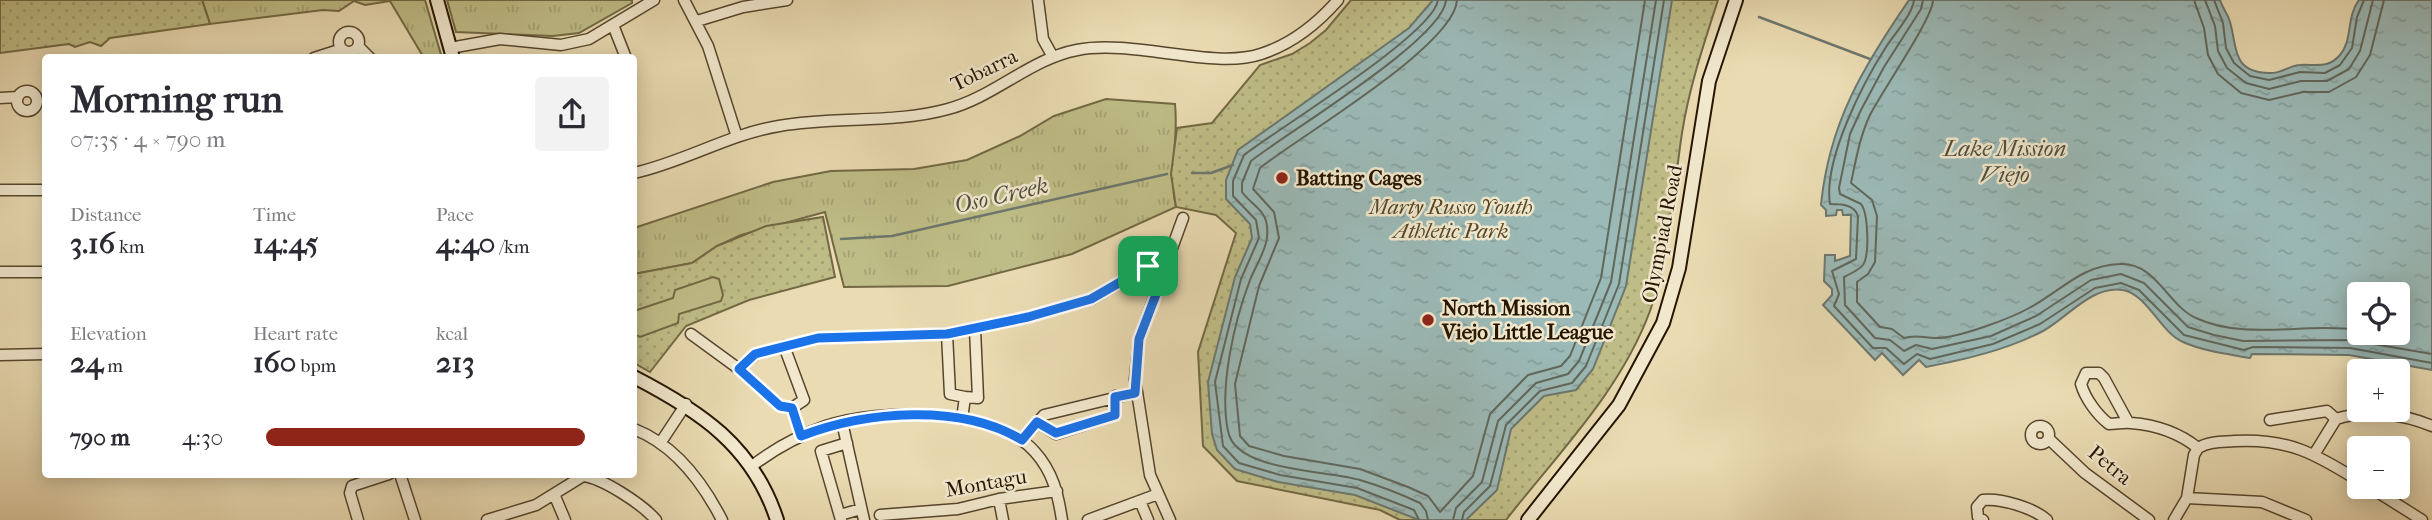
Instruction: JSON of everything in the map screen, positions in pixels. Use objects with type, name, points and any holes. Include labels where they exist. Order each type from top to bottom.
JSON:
[{"type":"main road","points":[[437,0],[452,53]]},
{"type":"main road","name":"Olympiad Road","points":[[1528,520],[1619,405],[1663,323],[1679,268],[1709,81],[1736,0]]},
{"type":"main road","points":[[637,379],[686,404],[732,443],[752,466],[778,520]]},
{"type":"street","points":[[452,53],[500,39],[561,46],[589,39],[654,0]]},
{"type":"street","points":[[684,0],[697,21],[737,136]]},
{"type":"street","points":[[697,21],[743,7],[787,0]]},
{"type":"street","points":[[1038,0],[1043,39],[1052,57]]},
{"type":"street","name":"Tobarra","points":[[637,172],[737,136],[796,123],[841,118],[916,116],[949,109],[981,97],[1052,57],[1074,51],[1109,47],[1243,58],[1289,42],[1321,19],[1338,0]]},
{"type":"street","points":[[613,25],[624,54]]},
{"type":"street","points":[[342,50],[339,41],[346,32],[355,34],[358,46],[366,54]]},
{"type":"street","points":[[328,54],[342,50],[351,51],[358,46]]},
{"type":"street","points":[[0,98],[18,97]]},
{"type":"street","points":[[0,190],[42,190]]},
{"type":"street","points":[[1170,520],[1150,475],[1135,393],[1139,339],[1182,218]]},
{"type":"street","points":[[739,369],[755,354],[818,338],[947,334],[975,329],[1091,299],[1148,266],[1165,271]]},
{"type":"street","points":[[0,272],[42,272]]},
{"type":"street","points":[[947,334],[950,394],[978,398],[975,329]]},
{"type":"street","points":[[691,334],[739,369],[780,406],[792,408],[804,400],[784,346]]},
{"type":"street","points":[[0,355],[42,354]]},
{"type":"street","points":[[2128,422],[2104,378],[2099,373],[2086,373],[2081,384],[2082,390],[2109,424],[2128,422],[2166,429],[2185,438],[2198,449]]},
{"type":"street","points":[[1022,440],[1044,415],[1135,393]]},
{"type":"street","points":[[962,419],[965,397]]},
{"type":"street","points":[[1037,422],[1056,433],[1115,415],[1115,397]]},
{"type":"street","points":[[661,442],[686,404]]},
{"type":"street","points":[[792,408],[801,436]]},
{"type":"street","points":[[2270,420],[2327,411],[2336,419]]},
{"type":"street","points":[[2315,453],[2336,419],[2358,414],[2381,415],[2432,426]]},
{"type":"street","points":[[752,466],[801,436],[842,422],[887,416],[983,422],[1022,440],[1035,452],[1051,475],[1062,520]]},
{"type":"street","points":[[842,422],[847,443],[863,514],[841,517],[821,451],[847,443]]},
{"type":"street","points":[[637,430],[661,442],[689,468],[721,520]]},
{"type":"street","name":"Petra","points":[[2049,439],[2085,473],[2149,520]]},
{"type":"street","points":[[2174,520],[2187,498],[2194,455],[2205,444],[2273,441],[2315,453],[2347,473]]},
{"type":"street","points":[[358,520],[350,493],[352,486],[377,478]]},
{"type":"street","points":[[401,478],[415,520]]},
{"type":"street","points":[[487,520],[536,505],[580,478]]},
{"type":"street","points":[[589,478],[644,508],[656,520]]},
{"type":"street","name":"Montagu","points":[[880,515],[933,516],[999,499],[1057,491]]},
{"type":"street","points":[[554,494],[565,520]]},
{"type":"street","points":[[1088,520],[1158,494]]},
{"type":"street","points":[[2187,498],[2262,502],[2306,520]]},
{"type":"street","points":[[999,499],[1003,520]]},
{"type":"street","points":[[1983,520],[1978,517],[1977,507],[1983,499],[1992,499],[2035,512],[2047,520]]},
{"type":"street","points":[[2389,499],[2422,520]]},
{"type":"street","points":[[1140,501],[1148,520]]},
{"type":"green space","points":[[0,0],[202,0],[210,24],[110,38],[101,46],[90,42],[75,47],[69,44],[0,53]]},
{"type":"green space","points":[[202,0],[425,0],[441,54],[422,54],[390,1],[365,5],[354,1],[339,11],[323,10],[210,24]]},
{"type":"green space","points":[[447,0],[632,0],[632,3],[579,33],[553,36],[456,32]]},
{"type":"green space","name":"Marty Russo Youth Athletic Park","points":[[1351,0],[1718,0],[1689,99],[1667,245],[1650,311],[1622,368],[1605,395],[1506,520],[1400,520],[1380,510],[1237,481],[1203,446],[1198,352],[1236,233],[1216,215],[1176,207],[1171,174],[1177,128],[1212,123],[1260,65],[1292,54],[1310,43],[1326,30]]},
{"type":"green space","points":[[1106,99],[1175,104],[1173,181],[1176,207],[1072,254],[948,286],[844,287],[825,212],[741,235],[717,246],[692,263],[637,273],[637,227],[773,182],[831,171],[914,169],[967,160],[1020,136],[1054,116]]},
{"type":"green space","points":[[823,217],[835,277],[749,300],[686,326],[650,372],[637,365],[637,273],[692,263],[717,246],[766,226]]},
{"type":"green space","points":[[713,277],[719,279],[723,295],[721,301],[679,314],[678,323],[640,337],[637,336],[637,310],[673,298],[675,290]]},
{"type":"water","name":"Marty Russo Youth Athletic Park","points":[[1433,0],[1672,0],[1626,286],[1593,369],[1576,390],[1544,396],[1511,429],[1497,490],[1466,520],[1419,520],[1355,495],[1278,482],[1235,469],[1217,450],[1212,434],[1208,382],[1235,277],[1252,238],[1250,224],[1226,199],[1226,180],[1238,150],[1409,28]]},
{"type":"water","name":"Lake Mission Viejo","points":[[1909,0],[2220,0],[2229,19],[2241,62],[2247,68],[2273,73],[2296,65],[2326,64],[2340,55],[2347,42],[2352,14],[2359,0],[2432,0],[2432,370],[2410,366],[2410,359],[2252,354],[2250,358],[2207,350],[2175,337],[2140,299],[2123,290],[2101,292],[2090,297],[2043,331],[1986,353],[1926,367],[1919,360],[1903,375],[1882,353],[1875,360],[1823,305],[1832,295],[1832,289],[1824,281],[1825,255],[1835,255],[1835,261],[1850,256],[1851,215],[1843,215],[1842,210],[1837,210],[1836,215],[1826,216],[1826,210],[1821,205],[1825,175],[1840,122],[1877,49]]},
{"type":"waterway","points":[[1759,17],[1870,59]]},
{"type":"waterway","name":"Oso Creek","points":[[1192,173],[1211,173],[1233,165]]},
{"type":"waterway","name":"Oso Creek","points":[[841,239],[892,236],[1167,174]]},
{"type":"place","name":"Batting Cages","points":[[1282,178]]},
{"type":"place","name":"North Mission Viejo Little League","points":[[1428,320]]},
{"type":"route","points":[[1148,266],[1165,271],[1139,339],[1135,393],[1115,397],[1115,415],[1056,433],[1037,422],[1022,440],[983,422],[887,416],[828,425],[801,436],[792,408],[780,406],[739,369],[755,354],[818,338],[947,334],[1062,309],[1091,299],[1148,266]]}]
